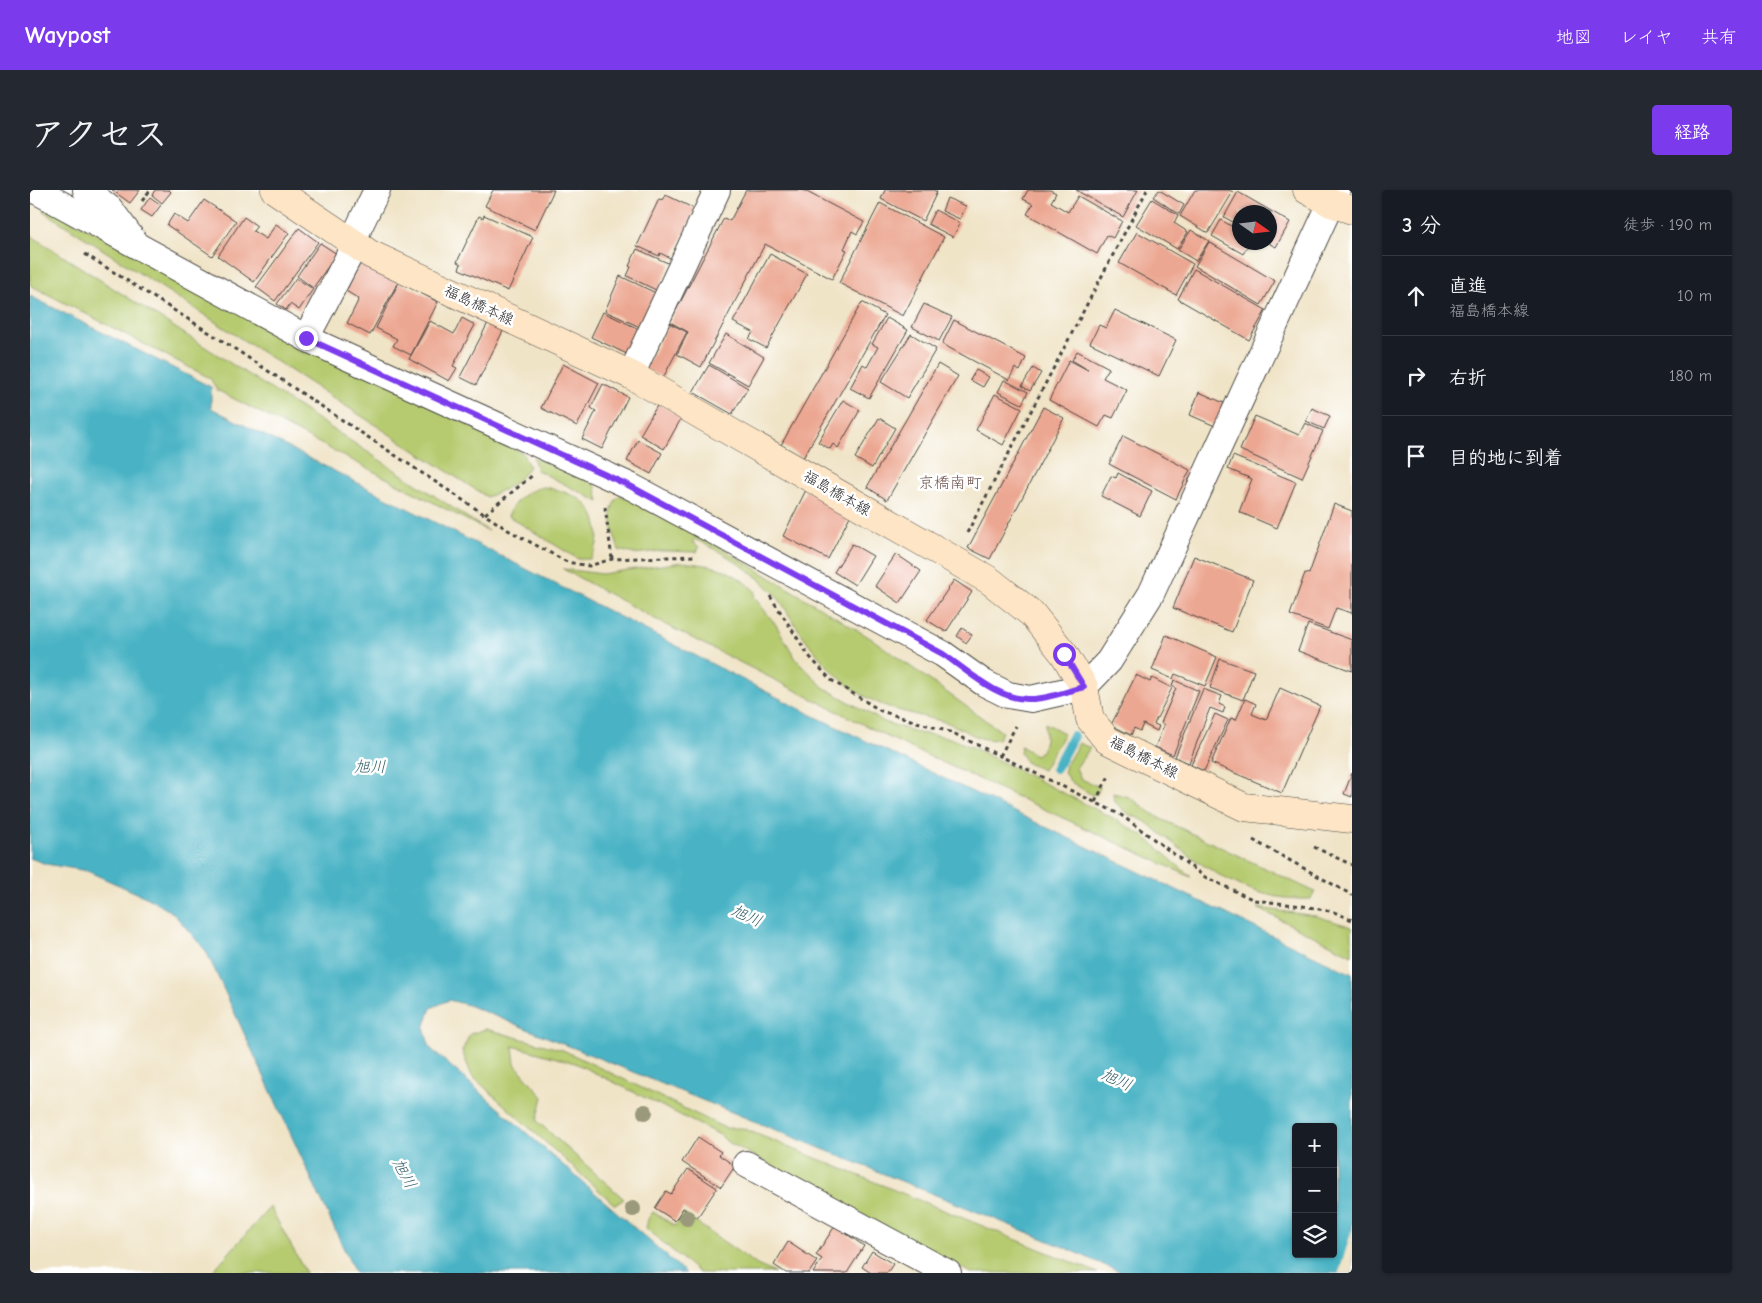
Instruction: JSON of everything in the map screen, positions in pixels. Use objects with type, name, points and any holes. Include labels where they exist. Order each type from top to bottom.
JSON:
[{"type":"main road","name":"福島橋本線","points":[[275,190],[370,254],[631,375],[989,580],[1032,614],[1064,654],[1084,687],[1090,719],[1107,740],[1244,807],[1352,819]]},
{"type":"main road","points":[[1307,190],[1340,201]]},
{"type":"street","points":[[35,190],[306,338],[610,476],[943,654],[984,683],[1008,695],[1031,699],[1084,687],[1109,661],[1150,594],[1340,201]]},
{"type":"street","points":[[86,190],[110,208],[139,247]]},
{"type":"street","points":[[306,338],[348,258],[377,190]]},
{"type":"street","points":[[631,375],[717,190]]},
{"type":"street","points":[[746,1164],[948,1273]]},
{"type":"path","points":[[953,560],[1147,190]]},
{"type":"path","points":[[80,250],[229,345],[508,530],[567,562],[589,566],[612,559],[699,556]]},
{"type":"path","points":[[485,514],[535,474],[523,438]]},
{"type":"path","points":[[610,476],[605,512],[612,559]]},
{"type":"path","points":[[767,592],[809,656],[831,680],[881,712],[953,733],[1121,815],[1205,877],[1254,900],[1334,912],[1352,920]]},
{"type":"green space","points":[[45,207],[522,452],[529,466],[516,481],[505,489],[487,497],[43,211]]},
{"type":"green space","points":[[30,235],[302,409],[488,531],[217,390],[210,378],[30,285]]},
{"type":"green space","points":[[533,457],[595,484],[599,502],[537,470]]},
{"type":"green space","points":[[544,487],[578,498],[591,511],[597,524],[598,539],[590,559],[578,559],[508,516],[514,505],[522,497],[527,493]]},
{"type":"green space","points":[[620,495],[718,546],[872,639],[1002,732],[998,739],[991,740],[977,737],[951,724],[886,706],[868,698],[846,684],[818,655],[774,593],[762,581],[744,567],[694,539],[692,541],[699,547],[697,552],[661,551],[634,554],[619,550],[613,528],[612,514],[615,501]]},
{"type":"green space","points":[[682,562],[721,569],[746,583],[755,591],[754,597],[776,625],[796,659],[823,687],[884,722],[919,733],[947,737],[972,747],[1113,818],[1145,837],[1191,877],[894,740],[666,625],[563,569],[602,574]]},
{"type":"green space","points":[[1045,723],[1064,733],[1043,770],[1027,763],[1020,753],[1021,746],[1035,755],[1042,751],[1045,739]]},
{"type":"green space","points":[[1079,743],[1090,748],[1076,768],[1081,779],[1100,787],[1097,794],[1092,795],[1071,782],[1064,773],[1066,765]]},
{"type":"green space","points":[[1113,793],[1129,797],[1159,818],[1315,892],[1311,899],[1286,898],[1242,887],[1203,865],[1142,819],[1126,813],[1114,801]]},
{"type":"green space","points":[[1257,908],[1316,916],[1352,927],[1352,955]]},
{"type":"green space","points":[[486,1029],[563,1050],[725,1128],[742,1128],[1098,1273],[971,1273],[726,1141],[720,1135],[575,1063],[513,1046],[515,1064],[543,1097],[537,1121],[624,1199],[615,1205],[472,1076],[462,1051],[470,1034]]},
{"type":"green space","points":[[270,1207],[306,1273],[211,1273]]},
{"type":"green space","points":[[653,1212],[675,1226],[684,1214],[757,1265],[775,1273],[699,1273],[646,1228],[648,1219]]},
{"type":"water","name":"旭川","points":[[30,296],[211,387],[211,408],[812,715],[1352,974],[1352,1273],[1122,1273],[1066,1248],[468,1005],[449,1000],[431,1008],[424,1028],[430,1048],[686,1273],[355,1273],[206,951],[173,913],[148,898],[87,871],[46,864],[30,858]]},
{"type":"pier","points":[[1352,1229],[1352,1273],[1339,1273]]},
{"type":"building","points":[[112,190],[140,190],[130,203]]},
{"type":"building","points":[[155,190],[169,190],[171,192],[162,203],[152,195]]},
{"type":"building","points":[[493,190],[554,190],[535,230],[485,206]]},
{"type":"building","points":[[746,190],[803,190],[864,222],[857,234],[852,231],[844,249],[847,250],[832,279],[765,244],[701,367],[677,354],[688,332],[670,322],[724,218],[730,221]]},
{"type":"building","points":[[885,190],[933,190],[937,192],[923,221],[881,199]]},
{"type":"building","points":[[1028,190],[1050,190],[1056,193],[1051,202],[1068,212],[1078,196],[1122,221],[1113,238],[1107,235],[1097,254],[1027,214],[1033,204],[1023,199]]},
{"type":"building","points":[[1076,190],[1138,190],[1123,217]]},
{"type":"building","points":[[1159,190],[1184,205],[1179,214],[1153,197]]},
{"type":"building","points":[[1195,190],[1229,190],[1233,192],[1208,233],[1180,216]]},
{"type":"building","points":[[1238,192],[1261,205],[1232,205],[1232,222],[1224,217]]},
{"type":"building","points":[[666,195],[695,209],[672,259],[660,253],[659,256],[637,246],[659,199],[663,200]]},
{"type":"building","points":[[150,197],[161,205],[152,217],[141,210]]},
{"type":"building","points":[[947,198],[966,206],[960,219],[942,211]]},
{"type":"building","points":[[1152,199],[1178,215],[1174,223],[1188,232],[1177,249],[1136,225]]},
{"type":"building","points":[[204,200],[236,221],[212,256],[167,225],[174,214],[188,223]]},
{"type":"building","points":[[880,203],[944,237],[903,316],[839,283]]},
{"type":"building","points":[[935,210],[960,223],[953,237],[928,224]]},
{"type":"building","points":[[1277,214],[1290,222],[1277,245]]},
{"type":"building","points":[[484,215],[533,237],[508,291],[459,269],[461,264],[457,262],[479,216],[483,218]]},
{"type":"building","points":[[244,217],[257,226],[253,231],[266,239],[276,224],[289,233],[254,282],[218,256]]},
{"type":"building","points":[[1221,220],[1232,226],[1232,248],[1212,236]]},
{"type":"building","points":[[299,228],[318,242],[275,301],[256,287]]},
{"type":"building","points":[[1191,230],[1209,241],[1196,261],[1178,250]]},
{"type":"building","points":[[1137,232],[1193,264],[1176,295],[1119,263]]},
{"type":"building","points":[[1209,242],[1275,281],[1261,305],[1195,266]]},
{"type":"building","points":[[320,243],[337,254],[313,288],[297,276]]},
{"type":"building","points":[[637,249],[670,264],[658,291],[627,276],[631,267],[629,266]]},
{"type":"building","points":[[1236,250],[1245,250],[1243,254]]},
{"type":"building","points":[[770,254],[807,274],[766,348],[749,339],[753,332],[733,322]]},
{"type":"building","points":[[361,262],[398,282],[370,335],[347,323],[359,299],[346,291]]},
{"type":"building","points":[[1194,269],[1266,310],[1249,340],[1178,299]]},
{"type":"building","points":[[620,276],[658,294],[642,328],[605,311]]},
{"type":"building","points":[[296,278],[313,289],[299,310],[290,304],[286,310],[277,304]]},
{"type":"building","points":[[399,282],[438,302],[411,355],[393,346],[397,339],[376,328]]},
{"type":"building","points":[[862,302],[885,315],[803,458],[781,445]]},
{"type":"building","points":[[924,304],[952,317],[939,341],[912,327]]},
{"type":"building","points":[[1115,310],[1176,340],[1159,376],[1090,343],[1099,325],[1106,328]]},
{"type":"building","points":[[603,312],[641,330],[629,355],[591,337]]},
{"type":"building","points":[[462,318],[475,325],[453,366],[457,368],[449,381],[409,359],[430,321],[454,334]]},
{"type":"building","points":[[887,318],[908,330],[869,398],[850,388],[863,364],[867,367],[878,347],[872,344]]},
{"type":"building","points":[[954,320],[1026,358],[1020,371],[1015,368],[1009,380],[942,344]]},
{"type":"building","points":[[489,321],[504,329],[476,385],[460,377]]},
{"type":"building","points":[[669,323],[687,332],[663,378],[645,369]]},
{"type":"building","points":[[726,334],[764,357],[748,385],[709,363]]},
{"type":"building","points":[[911,334],[936,349],[907,398],[881,382]]},
{"type":"building","points":[[1077,351],[1109,368],[1103,378],[1127,390],[1113,418],[1106,415],[1099,427],[1049,400],[1069,360],[1088,370],[1072,360]]},
{"type":"building","points":[[563,364],[599,383],[577,426],[541,408]]},
{"type":"building","points":[[938,364],[958,376],[887,500],[867,487]]},
{"type":"building","points":[[709,365],[748,388],[732,414],[693,392]]},
{"type":"building","points":[[1033,368],[1041,373],[1030,391],[1022,386]]},
{"type":"building","points":[[976,370],[989,377],[983,387],[970,380]]},
{"type":"building","points":[[1004,380],[1028,392],[1022,404],[998,392]]},
{"type":"building","points":[[603,384],[628,397],[602,449],[582,439],[596,411],[591,408]]},
{"type":"building","points":[[1199,392],[1224,403],[1215,426],[1190,415]]},
{"type":"building","points":[[995,394],[1022,408],[1003,445],[976,430]]},
{"type":"building","points":[[843,400],[860,410],[838,448],[833,444],[830,449],[818,442]]},
{"type":"building","points":[[658,404],[682,417],[664,449],[640,435]]},
{"type":"building","points":[[1043,407],[1064,418],[990,559],[968,548]]},
{"type":"building","points":[[1312,408],[1330,416],[1324,429],[1306,421]]},
{"type":"building","points":[[1255,416],[1299,435],[1305,423],[1323,431],[1302,478],[1240,450]]},
{"type":"building","points":[[879,418],[895,428],[872,468],[855,458]]},
{"type":"building","points":[[1123,436],[1190,470],[1176,499],[1109,464]]},
{"type":"building","points":[[638,440],[662,453],[651,474],[627,461]]},
{"type":"building","points":[[1233,456],[1296,482],[1277,528],[1239,512],[1252,479],[1228,469]]},
{"type":"building","points":[[1118,473],[1152,491],[1140,516],[1101,496],[1111,476],[1116,478]]},
{"type":"building","points":[[806,490],[851,514],[828,559],[783,536]]},
{"type":"building","points":[[1334,504],[1352,511],[1352,613],[1336,608],[1328,629],[1290,615],[1305,573],[1309,574]]},
{"type":"building","points":[[852,544],[873,556],[855,585],[834,572]]},
{"type":"building","points":[[896,554],[921,571],[900,603],[875,586]]},
{"type":"building","points":[[1194,556],[1253,580],[1232,632],[1173,608]]},
{"type":"building","points":[[954,580],[972,592],[946,632],[927,620]]},
{"type":"building","points":[[1308,624],[1352,640],[1352,671],[1298,651]]},
{"type":"building","points":[[962,628],[972,635],[966,643],[957,636]]},
{"type":"building","points":[[1166,635],[1217,657],[1205,686],[1175,674],[1173,679],[1152,670]]},
{"type":"building","points":[[1220,659],[1254,671],[1243,700],[1210,688]]},
{"type":"building","points":[[1136,675],[1150,682],[1152,678],[1172,688],[1154,724],[1159,726],[1157,731],[1143,724],[1140,731],[1134,728],[1131,735],[1111,725]]},
{"type":"building","points":[[1174,680],[1199,691],[1173,755],[1155,747],[1164,725],[1161,723],[1176,688],[1172,686]]},
{"type":"building","points":[[1280,688],[1320,706],[1282,793],[1211,763],[1231,718],[1236,720],[1245,699],[1256,704],[1252,714],[1266,720]]},
{"type":"building","points":[[1203,689],[1222,696],[1219,704],[1225,707],[1223,713],[1210,708],[1189,763],[1175,757]]},
{"type":"building","points":[[1215,714],[1228,720],[1204,771],[1191,765]]},
{"type":"building","points":[[1352,773],[1352,797],[1344,794]]},
{"type":"building","points":[[698,1137],[721,1152],[719,1155],[735,1166],[721,1187],[682,1162]]},
{"type":"building","points":[[688,1169],[717,1188],[697,1218],[683,1208],[675,1221],[655,1208],[666,1191],[671,1194]]},
{"type":"building","points":[[835,1226],[864,1246],[847,1273],[813,1273],[822,1259],[816,1255]]},
{"type":"building","points":[[788,1242],[817,1261],[809,1273],[786,1273],[774,1265]]},
{"type":"building","points":[[872,1251],[893,1264],[887,1273],[871,1273],[862,1267]]},
{"type":"waterway","points":[[1056,768],[1073,736]]},
{"type":"district","name":"京橋南町","points":[[950,482]]},
{"type":"route","points":[[306,338],[630,486],[943,654],[984,683],[1008,695],[1031,699],[1084,687],[1064,654]]}]
